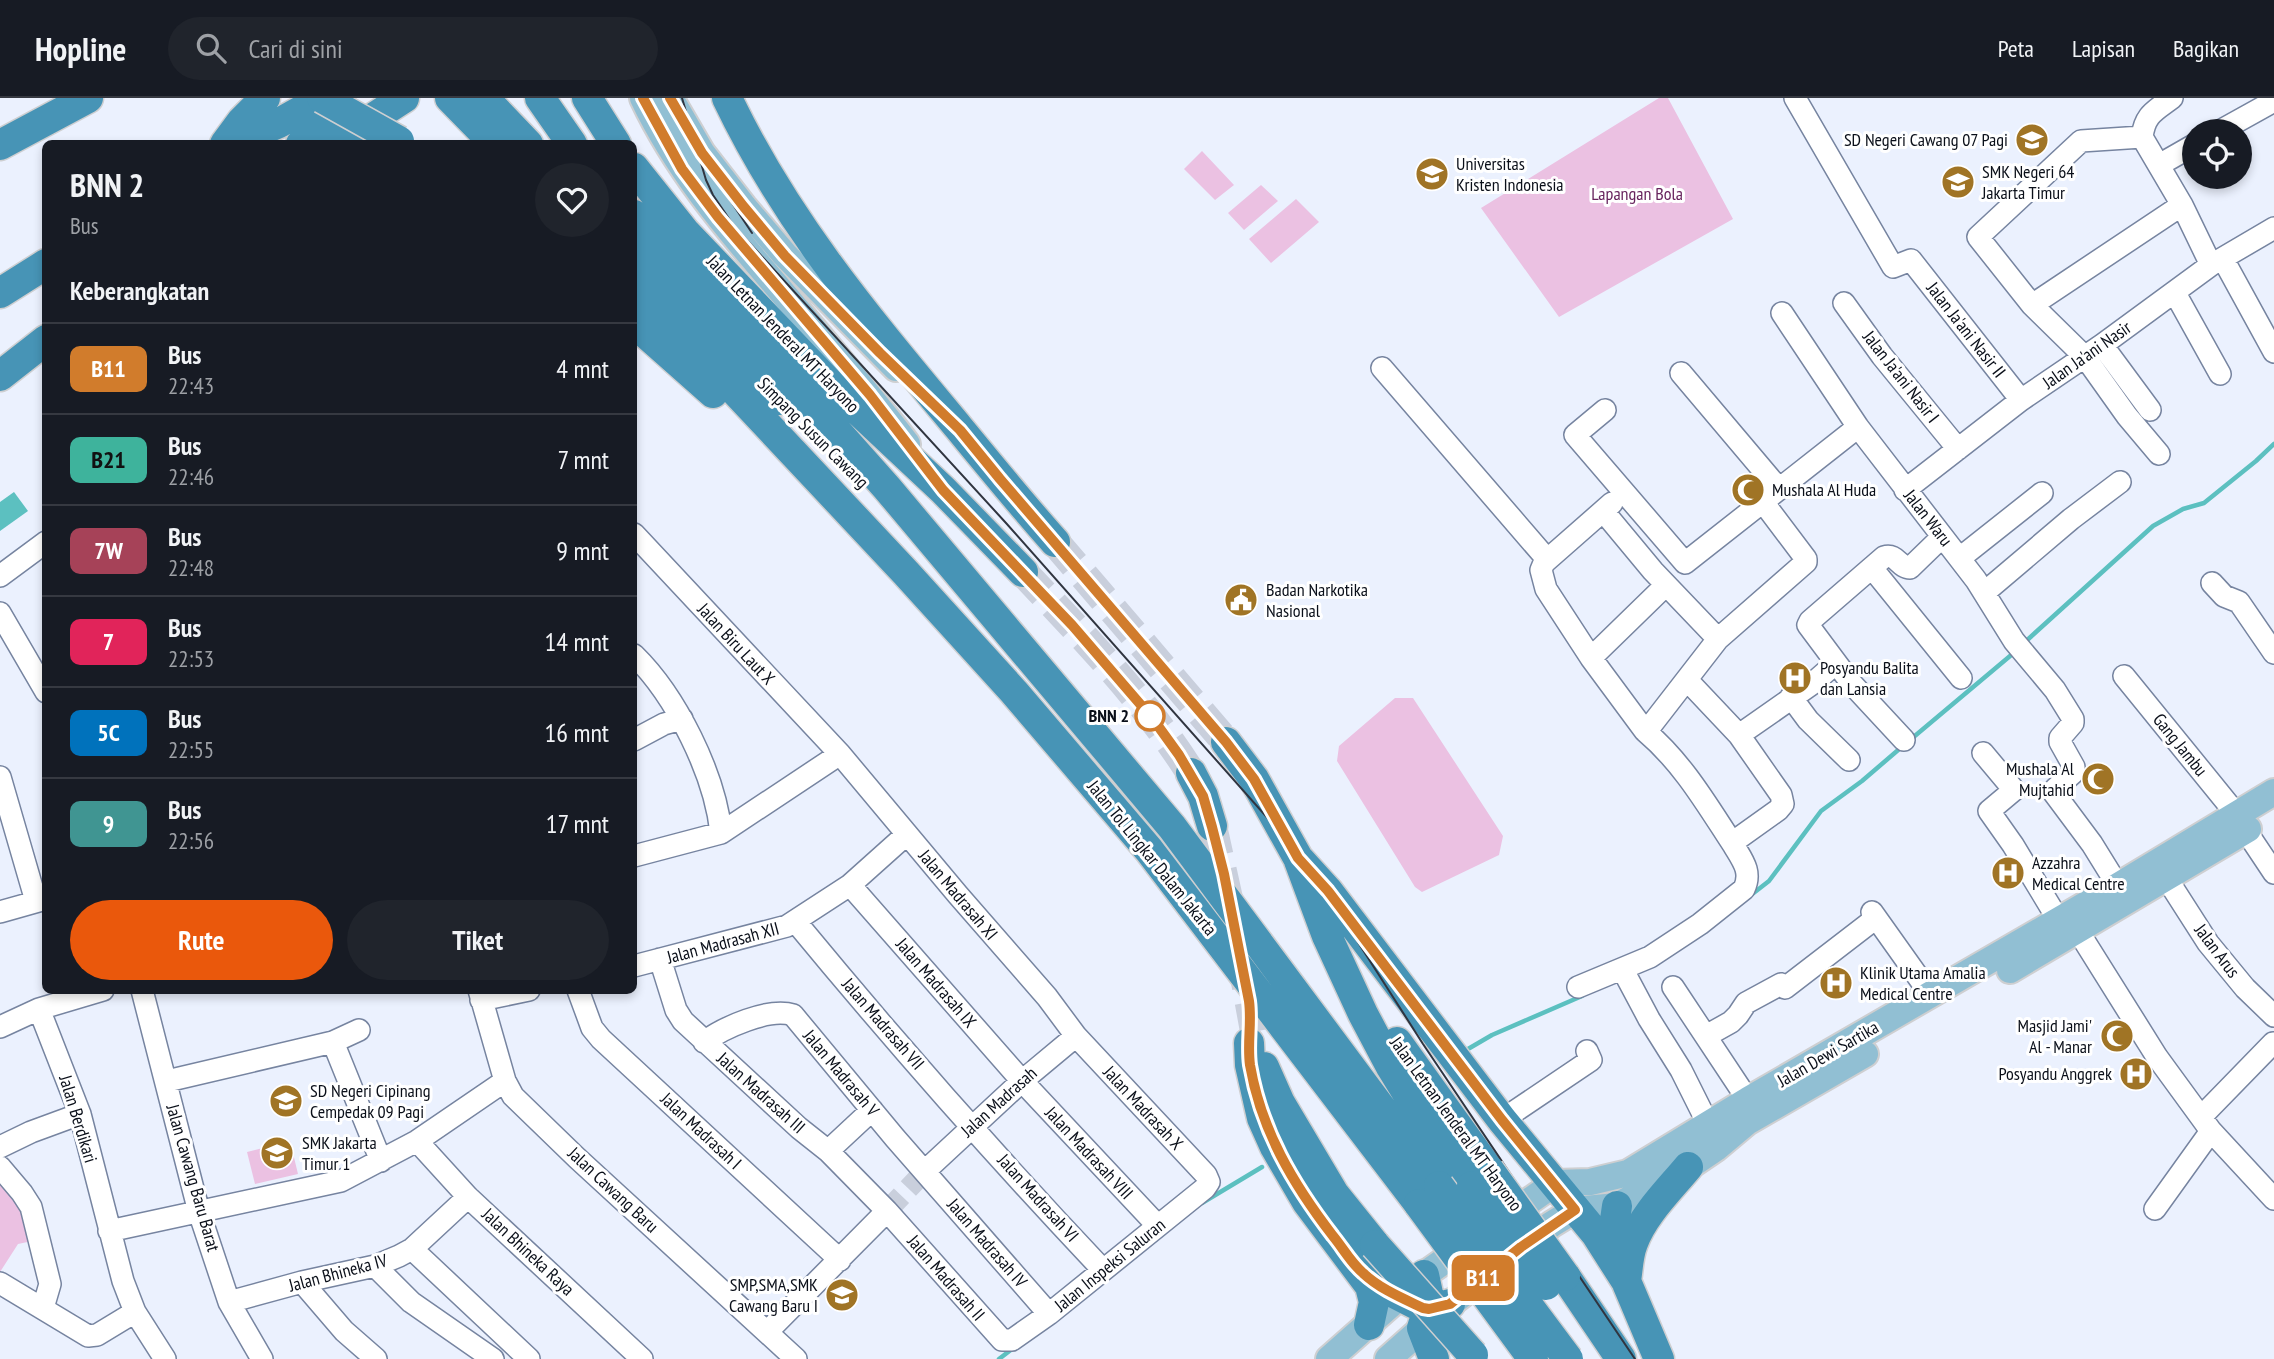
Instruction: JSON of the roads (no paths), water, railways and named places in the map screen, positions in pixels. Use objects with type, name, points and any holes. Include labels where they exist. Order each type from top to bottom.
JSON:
[{"type":"highway","points":[[0,145],[88,98]]},
{"type":"highway","points":[[230,140],[242,121],[265,98]]},
{"type":"highway","points":[[232,140],[289,98]]},
{"type":"highway","points":[[237,140],[279,123],[323,98],[397,140]]},
{"type":"highway","points":[[307,140],[367,98]]},
{"type":"highway","points":[[338,140],[404,98]]},
{"type":"highway","points":[[540,98],[569,140]]},
{"type":"highway","points":[[587,98],[613,140]]},
{"type":"highway","name":"Jalan Letnan Jenderal MT Haryono","points":[[727,98],[783,201],[822,259],[903,363],[1055,542]]},
{"type":"highway","points":[[473,104],[493,140]]},
{"type":"highway","points":[[473,104],[522,140]]},
{"type":"highway","name":"Jalan Letnan Jenderal MT Haryono","points":[[637,172],[685,232],[815,368],[943,490],[1023,572]]},
{"type":"highway","points":[[637,218],[834,428],[923,530],[991,614]]},
{"type":"highway","name":"Simpang Susun Cawang","points":[[637,254],[991,614]]},
{"type":"highway","points":[[0,293],[42,267]]},
{"type":"highway","name":"Simpang Susun Cawang","points":[[637,289],[906,573]]},
{"type":"highway","points":[[0,353],[42,324]]},
{"type":"highway","points":[[637,326],[906,573]]},
{"type":"highway","points":[[0,376],[42,343]]},
{"type":"highway","name":"Jalan Tol Lingkar Dalam Jakarta","points":[[906,573],[1014,692],[1149,850],[1429,1195],[1568,1359]]},
{"type":"highway","name":"Jalan Tol Lingkar Dalam Jakarta","points":[[991,614],[1172,827],[1429,1195],[1533,1359]]},
{"type":"highway","name":"Jalan Letnan Jenderal MT Haryono","points":[[1226,742],[1254,779],[1298,858],[1327,936],[1363,1014],[1415,1106],[1481,1178],[1555,1281],[1621,1359]]},
{"type":"highway","points":[[1191,773],[1203,796],[1212,827]]},
{"type":"highway","points":[[1298,858],[1328,891],[1502,1120],[1596,1234],[1626,1281],[1659,1359]]},
{"type":"highway","points":[[1369,1325],[1374,1302],[1370,1286],[1307,1202],[1275,1147],[1262,1118],[1250,1065],[1253,1043],[1297,1134],[1334,1194],[1375,1245],[1475,1357]]},
{"type":"highway","points":[[1626,1281],[1634,1240],[1646,1219],[1688,1167]]},
{"type":"highway","points":[[1610,1255],[1617,1206]]},
{"type":"highway","points":[[1362,1273],[1399,1297],[1434,1314]]},
{"type":"highway","points":[[1424,1275],[1434,1314],[1434,1359]]},
{"type":"highway","name":"Jalan Letnan Jenderal MT Haryono","points":[[1555,1281],[1601,1359]]},
{"type":"main road","name":"Jalan Letnan Jenderal MT Haryono","points":[[643,98],[692,161],[744,207],[785,256],[960,430]]},
{"type":"main road","name":"Jalan Letnan Jenderal MT Haryono","points":[[670,98],[692,161],[718,217],[870,395],[943,490]]},
{"type":"main road","name":"Jalan Dewi Sartika","points":[[1555,1183],[1590,1182],[1628,1173],[1748,1100],[1931,995],[2167,879],[2241,823],[2274,792]]},
{"type":"main road","name":"Jalan Dewi Sartika","points":[[1575,1210],[1617,1206],[1688,1167],[1747,1122],[2069,926],[2118,886],[2241,823],[2274,813]]},
{"type":"main road","points":[[1329,1359],[1424,1275],[1555,1183]]},
{"type":"main road","points":[[1388,1359],[1434,1314],[1521,1247],[1575,1210]]},
{"type":"street","name":"Jalan Ja'ani Nasir II","points":[[1795,98],[1902,263],[2021,400]]},
{"type":"street","points":[[2172,98],[2147,117],[2142,137],[2274,352]]},
{"type":"street","points":[[2242,119],[2274,101]]},
{"type":"street","points":[[2142,137],[2081,141],[1978,237],[2032,305],[2094,351],[2150,410]]},
{"type":"street","points":[[2160,165],[2182,152]]},
{"type":"street","points":[[2032,305],[2182,205]]},
{"type":"street","name":"Jalan Ja'ani Nasir","points":[[1905,490],[2021,400],[2217,262],[2274,229]]},
{"type":"street","points":[[2175,293],[2220,374]]},
{"type":"street","name":"Jalan Ja'ani Nasir I","points":[[1844,303],[1882,356],[1958,449]]},
{"type":"street","name":"Jalan Waru","points":[[1782,313],[1858,427],[1960,558],[2019,647],[2055,690],[2073,719],[2073,723],[2060,738],[2074,767],[2073,773],[2054,789],[2054,793],[2092,844],[2118,886]]},
{"type":"street","points":[[2094,351],[2127,416],[2159,454]]},
{"type":"street","points":[[1382,368],[1546,561]]},
{"type":"street","points":[[1645,731],[1718,639],[1806,562],[1771,495],[1681,373]]},
{"type":"street","points":[[1605,410],[1575,435],[1685,564],[1858,427]]},
{"type":"street","points":[[1985,592],[2071,519],[2120,482]]},
{"type":"street","points":[[1578,987],[1650,957],[1744,889],[1747,882],[1747,867],[1689,776],[1658,741],[1645,731],[1546,589],[1541,570],[1546,561],[1624,492]]},
{"type":"street","points":[[1960,558],[2042,493]]},
{"type":"street","points":[[1604,512],[1666,585],[1718,639]]},
{"type":"street","name":"Jalan Biru Laut X","points":[[637,537],[840,754]]},
{"type":"street","points":[[1904,740],[1852,684],[1808,625],[1884,557],[1889,555],[1904,567],[1910,568],[1942,537]]},
{"type":"street","points":[[0,576],[42,545]]},
{"type":"street","points":[[1872,568],[1961,678]]},
{"type":"street","points":[[2212,583],[2224,596],[2239,601],[2274,653]]},
{"type":"street","points":[[1591,657],[1666,585]]},
{"type":"street","points":[[0,613],[42,685]]},
{"type":"street","points":[[637,658],[682,719],[709,780],[719,810],[721,833]]},
{"type":"street","points":[[1740,735],[1812,684],[1836,663]]},
{"type":"street","name":"Gang Jambu","points":[[2124,676],[2241,823],[2274,873]]},
{"type":"street","points":[[1687,680],[1740,735],[1783,801],[1778,810],[1736,840],[1734,846]]},
{"type":"street","points":[[1791,697],[1808,720],[1849,760]]},
{"type":"street","points":[[637,738],[664,724],[682,719]]},
{"type":"street","points":[[1983,753],[2015,791],[1988,810],[2206,1123],[2274,1199]]},
{"type":"street","points":[[637,855],[721,833],[840,754]]},
{"type":"street","name":"Jalan Madrasah XI","points":[[840,754],[1047,997],[1076,1036]]},
{"type":"street","points":[[0,777],[41,900],[0,912]]},
{"type":"street","name":"Jalan Madrasah XII","points":[[637,965],[779,928],[795,921],[850,885],[907,834]]},
{"type":"street","name":"Jalan Arus","points":[[2167,879],[2208,943],[2245,988],[2274,1016]]},
{"type":"street","name":"Jalan Madrasah IX","points":[[850,885],[1022,1081]]},
{"type":"street","points":[[1706,1036],[1731,1022],[1746,1003],[1782,984],[1785,988],[1874,915],[1931,995]]},
{"type":"street","name":"Jalan Madrasah VII","points":[[795,921],[972,1126]]},
{"type":"street","name":"Jalan Madrasah III","points":[[660,959],[676,1010],[683,1021],[799,1128],[828,1151],[887,1211]]},
{"type":"street","points":[[1626,975],[1681,1070],[1708,1124]]},
{"type":"street","points":[[1673,987],[1748,1100]]},
{"type":"street","points":[[0,1027],[39,1009],[90,994]]},
{"type":"street","name":"Jalan Cawang Baru Barat","points":[[143,994],[199,1212],[229,1302],[262,1359]]},
{"type":"street","name":"Jalan Madrasah I","points":[[579,994],[590,1023],[601,1040],[840,1260]]},
{"type":"street","name":"Jalan Cawang Baru","points":[[480,995],[505,1081],[513,1096],[796,1359]]},
{"type":"street","name":"Jalan Berdikari","points":[[39,1009],[79,1114],[123,1281],[135,1312],[165,1359]]},
{"type":"street","name":"Jalan Madrasah V","points":[[704,1042],[726,1028],[790,1013],[925,1171]]},
{"type":"street","points":[[167,1081],[333,1042],[359,1030]]},
{"type":"street","name":"Jalan Madrasah","points":[[925,1171],[1022,1081],[1076,1036]]},
{"type":"street","name":"Jalan Madrasah X","points":[[1076,1036],[1206,1175],[1209,1182]]},
{"type":"street","points":[[333,1042],[381,1161]]},
{"type":"street","points":[[2155,1209],[2206,1123],[2273,1043]]},
{"type":"street","points":[[1502,1120],[1591,1060],[1587,1051]]},
{"type":"street","points":[[109,1231],[341,1181],[417,1142],[505,1081]]},
{"type":"street","name":"Jalan Madrasah VIII","points":[[1022,1081],[1157,1225]]},
{"type":"street","points":[[828,1151],[872,1110]]},
{"type":"street","points":[[0,1147],[79,1114]]},
{"type":"street","name":"Jalan Madrasah VI","points":[[972,1126],[1104,1270]]},
{"type":"street","name":"Jalan Bhineka Raya","points":[[417,1142],[468,1197],[642,1359]]},
{"type":"street","points":[[0,1167],[31,1207],[50,1284],[43,1308]]},
{"type":"street","name":"Jalan Madrasah IV","points":[[925,1171],[1049,1314]]},
{"type":"street","name":"Jalan Inspeksi Saluran","points":[[1006,1342],[1049,1314],[1209,1182]]},
{"type":"street","name":"Jalan Bhineka IV","points":[[229,1302],[375,1266],[412,1249],[468,1197]]},
{"type":"street","points":[[766,1332],[887,1211]]},
{"type":"street","name":"Jalan Madrasah II","points":[[887,1211],[999,1338],[1006,1342]]},
{"type":"street","points":[[412,1249],[529,1359]]},
{"type":"street","points":[[375,1266],[411,1302],[493,1359]]},
{"type":"street","points":[[302,1282],[344,1331],[376,1359]]},
{"type":"street","points":[[0,1283],[88,1336],[93,1337],[108,1330],[135,1312]]},
{"type":"waterway","points":[[2025,642],[2153,526],[2183,509],[2204,503],[2274,444]]},
{"type":"waterway","points":[[1910,740],[2016,651]]},
{"type":"waterway","points":[[1751,895],[1769,881],[1821,811],[1904,745]]},
{"type":"waterway","points":[[1468,1049],[1492,1035],[1582,996]]},
{"type":"waterway","points":[[1202,1203],[1262,1167]]},
{"type":"waterway","points":[[999,1359],[1012,1349]]},
{"type":"tunnel","points":[[1055,542],[1226,742]]},
{"type":"tunnel","points":[[1023,572],[1133,694],[1191,773]]},
{"type":"tunnel","points":[[1212,826],[1257,1042]]},
{"type":"tunnel","points":[[887,1211],[925,1171]]},
{"type":"tram line","points":[[682,98],[706,180],[734,226],[1006,523],[1272,823],[1347,925],[1423,1044],[1635,1359]]},
{"type":"tram line","points":[[709,157],[722,188],[752,233]]},
{"type":"place","name":"SD Negeri Cawang 07 Pagi","points":[[2032,140]]},
{"type":"place","name":"Universitas Kristen Indonesia","points":[[1432,174]]},
{"type":"place","name":"SMK Negeri 64 Jakarta Timur","points":[[1958,182]]},
{"type":"place","name":"Mushala Al Huda","points":[[1748,490]]},
{"type":"place","name":"Badan Narkotika Nasional","points":[[1241,600]]},
{"type":"place","name":"Posyandu Balita dan Lansia","points":[[1795,678]]},
{"type":"place","name":"BNN 2","points":[[1150,716]]},
{"type":"place","name":"Mushala Al Mujtahid","points":[[2098,779]]},
{"type":"place","name":"Azzahra Medical Centre","points":[[2008,873]]},
{"type":"place","name":"Klinik Utama Amalia Medical Centre","points":[[1836,983]]},
{"type":"place","name":"Masjid Jami' Al - Manar","points":[[2117,1036]]},
{"type":"place","name":"Posyandu Anggrek","points":[[2136,1074]]},
{"type":"place","name":"SD Negeri Cipinang Cempedak 09 Pagi","points":[[286,1101]]},
{"type":"place","name":"SMK Jakarta Timur 1","points":[[277,1153]]},
{"type":"place","name":"SMP,SMA,SMK Cawang Baru I","points":[[842,1295]]},
{"type":"park label","name":"Lapangan Bola","points":[[1637,194]]}]
